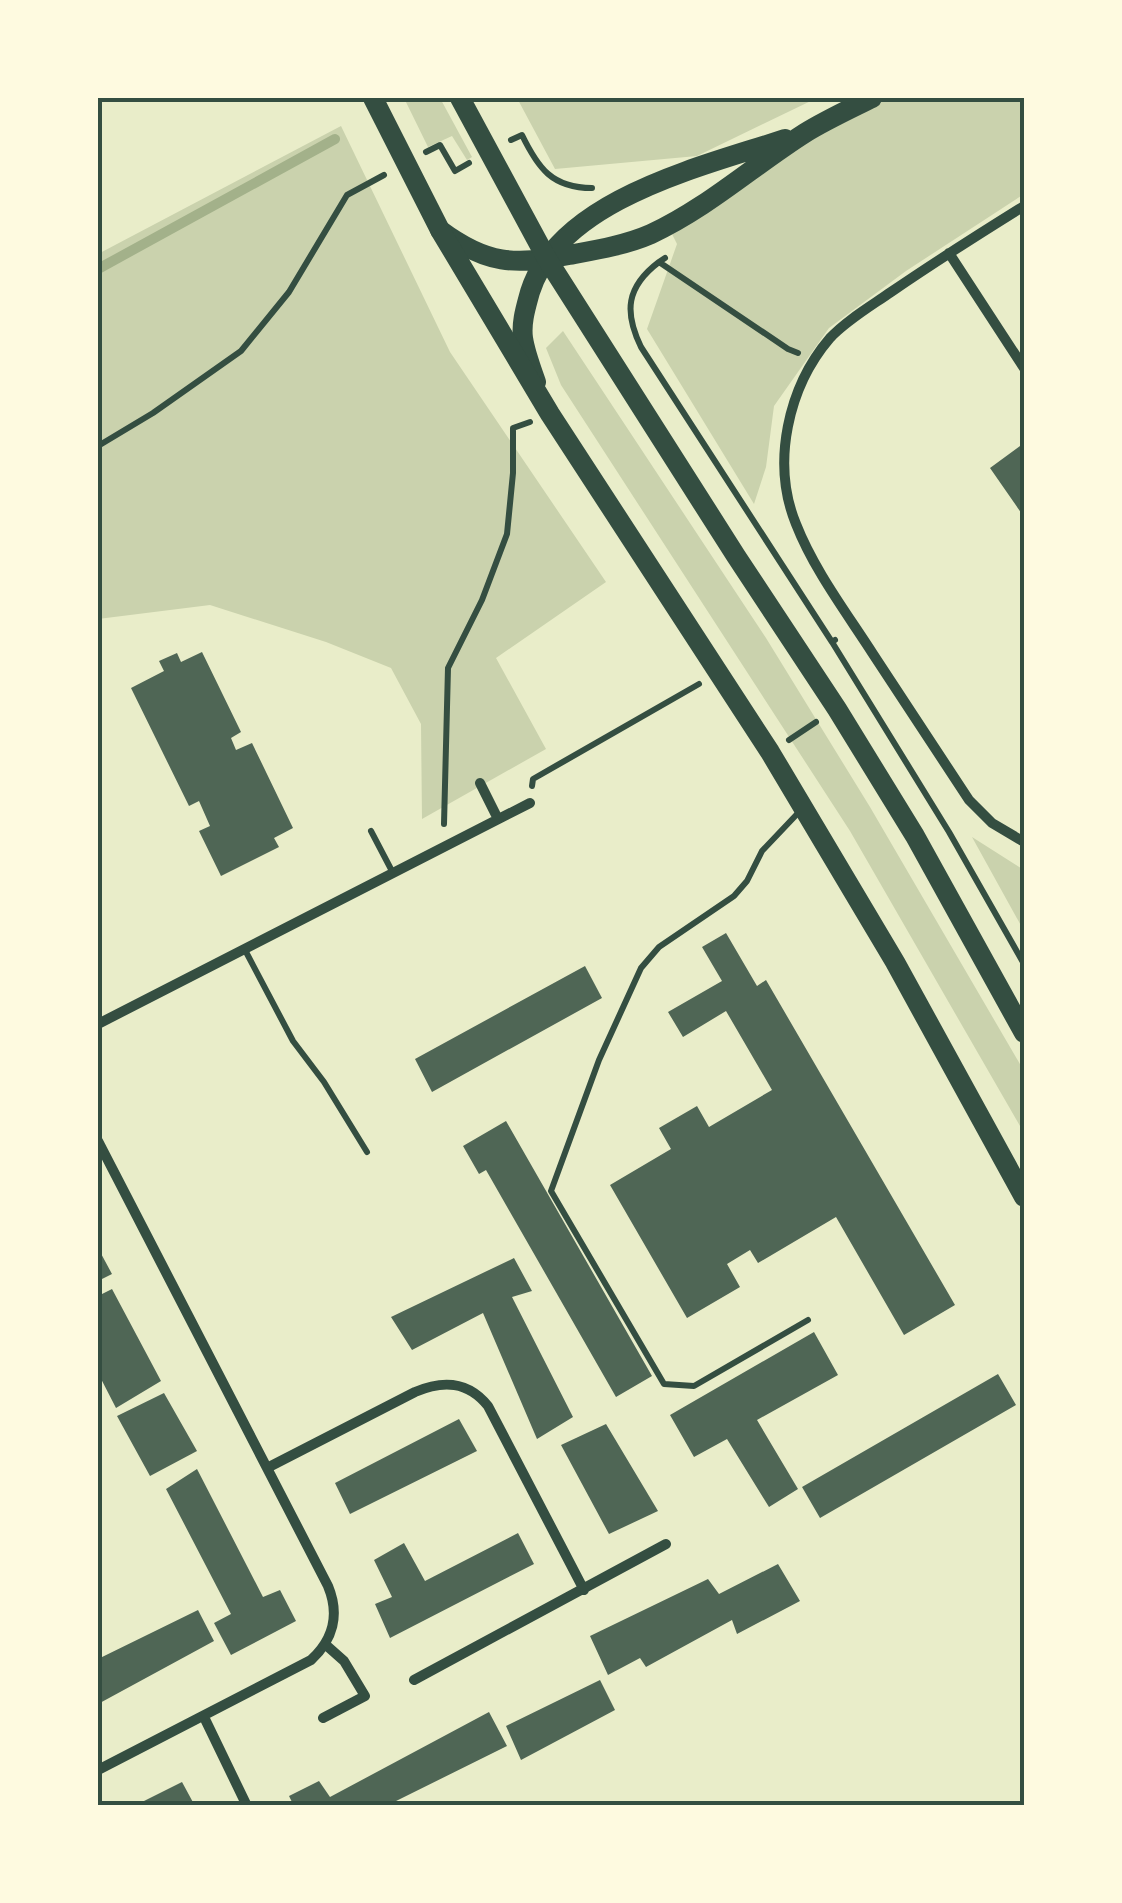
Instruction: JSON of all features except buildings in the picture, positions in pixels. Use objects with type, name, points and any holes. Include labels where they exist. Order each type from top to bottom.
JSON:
[{"type":"main road","points":[[373,98],[440,230],[545,406],[770,752],[895,962],[1024,1197]]},
{"type":"main road","points":[[460,98],[547,259],[837,709],[915,836],[1024,1032]]},
{"type":"main road","points":[[440,230],[460,245],[492,258],[526,262],[625,243],[658,231],[806,132],[872,98]]},
{"type":"main road","points":[[545,406],[523,338],[524,312],[547,259],[570,233],[596,213],[673,176],[806,132]]},
{"type":"street","points":[[1024,206],[949,252],[831,337],[792,407],[786,435],[787,492],[806,548],[969,800],[992,823],[1024,842]]},
{"type":"street","points":[[949,252],[1024,368]]},
{"type":"street","points":[[480,784],[498,820]]},
{"type":"street","points":[[98,1024],[530,803]]},
{"type":"street","points":[[98,1141],[332,1596],[335,1616],[326,1645],[312,1660],[98,1770]]},
{"type":"street","points":[[267,1468],[427,1386],[460,1385],[488,1406],[584,1590]]},
{"type":"street","points":[[414,1680],[666,1544]]},
{"type":"street","points":[[322,1718],[365,1696],[344,1661],[326,1645]]},
{"type":"street","points":[[204,1716],[247,1806]]},
{"type":"lane","points":[[803,808],[762,851],[747,881],[734,896],[659,946],[641,968],[600,1060],[551,1191],[664,1384],[694,1386],[808,1320]]},
{"type":"lane","points":[[371,831],[393,873]]},
{"type":"lane","points":[[244,949],[293,1041],[324,1082],[367,1152]]},
{"type":"path","points":[[516,138],[522,135],[535,162],[548,176],[578,188],[602,186]]},
{"type":"path","points":[[429,151],[440,145],[455,171],[474,160]]},
{"type":"path","points":[[98,446],[241,351],[289,292],[347,195],[382,176]]},
{"type":"path","points":[[670,255],[638,282],[630,320],[634,332],[832,642]]},
{"type":"path","points":[[659,262],[788,349],[815,360]]},
{"type":"path","points":[[444,847],[448,668],[482,600],[507,534],[514,473],[513,428],[545,406]]},
{"type":"path","points":[[530,803],[533,779],[717,674]]},
{"type":"path","points":[[770,752],[864,692],[1024,964]]},
{"type":"green space","points":[[404,98],[440,98],[472,157],[467,160],[452,136],[428,147]]},
{"type":"green space","points":[[517,98],[817,98],[697,156],[555,169]]},
{"type":"green space","points":[[872,98],[1024,98],[1024,194],[906,271],[829,328],[774,406],[766,467],[754,504],[647,329],[677,244],[668,226]]},
{"type":"green space","points":[[341,126],[450,352],[606,582],[496,658],[546,749],[422,819],[421,724],[391,668],[326,642],[210,605],[98,619],[98,254]]},
{"type":"green space","points":[[563,331],[766,638],[1024,1071],[1024,1133],[850,831],[561,385],[546,348]]},
{"type":"green space","points":[[972,837],[1024,870],[1024,931]]},
{"type":"waterway","points":[[98,269],[335,139]]}]
